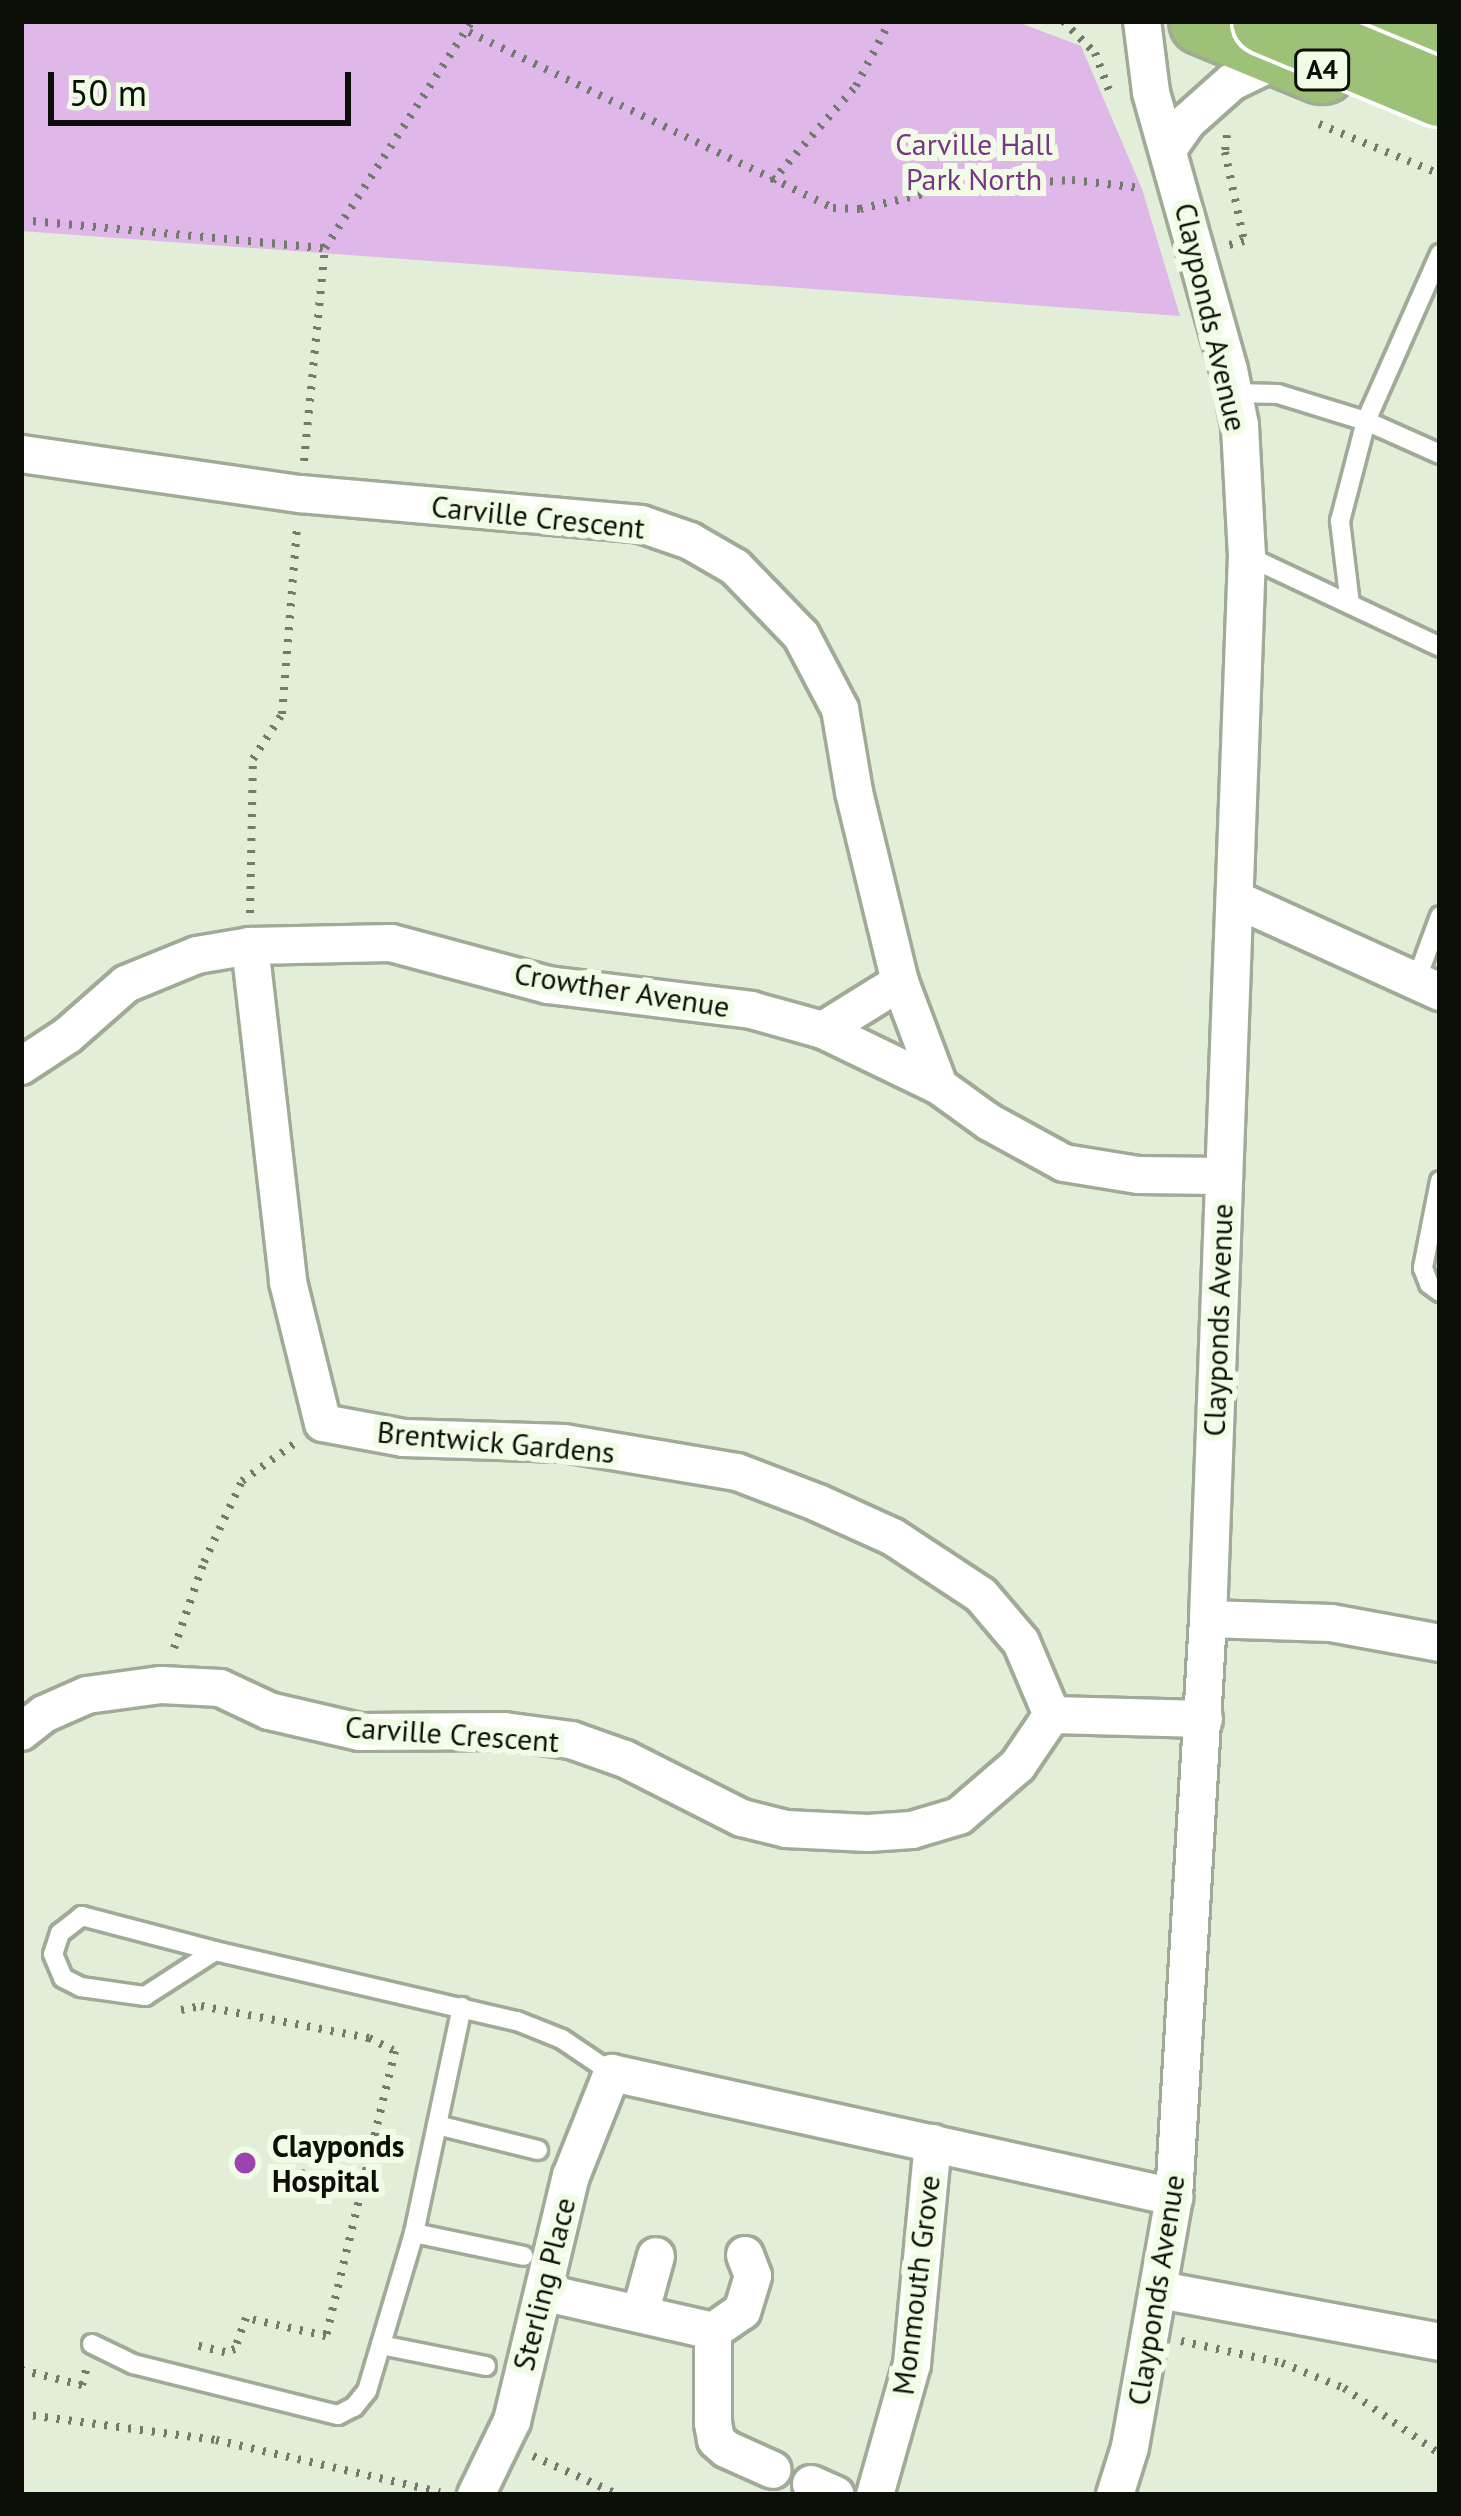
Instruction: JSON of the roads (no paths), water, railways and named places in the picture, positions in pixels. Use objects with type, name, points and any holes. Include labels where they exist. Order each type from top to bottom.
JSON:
[{"type":"highway","name":"A4","points":[[1203,21],[1283,32],[1440,123]]},
{"type":"highway","points":[[1403,21],[1440,39]]},
{"type":"highway","points":[[1283,32],[1440,92]]},
{"type":"street","name":"Clayponds Avenue","points":[[1118,2493],[1174,2197],[1204,1719],[1247,556],[1234,393],[1148,77],[1142,21]]},
{"type":"street","points":[[1168,148],[1188,121],[1283,32]]},
{"type":"street","name":"Carville Crescent","points":[[21,454],[300,494],[641,524],[690,541],[735,567],[801,635],[840,709],[854,792],[900,982],[938,1086]]},
{"type":"street","points":[[1235,899],[1428,987]]},
{"type":"street","name":"Crowther Avenue","points":[[21,1066],[68,1035],[126,984],[197,955],[250,946],[391,943],[548,985],[751,1010],[823,1030],[938,1086],[989,1122],[1064,1163],[1138,1175],[1223,1176]]},
{"type":"street","name":"Brentwick Gardens","points":[[250,946],[288,1282],[323,1423],[404,1438],[564,1443],[737,1472],[818,1503],[892,1537],[981,1595],[1021,1642],[1052,1715]]},
{"type":"street","points":[[823,1030],[900,982]]},
{"type":"street","points":[[1208,1619],[1331,1623],[1440,1643]]},
{"type":"street","name":"Carville Crescent","points":[[21,1732],[44,1714],[87,1695],[161,1685],[220,1688],[268,1711],[360,1732],[504,1731],[571,1740],[626,1759],[742,1818],[786,1829],[868,1833],[912,1829],[959,1816],[1018,1765],[1052,1715]]},
{"type":"street","points":[[1052,1715],[1204,1719]]},
{"type":"street","points":[[612,2073],[1174,2197]]},
{"type":"street","name":"Sterling Place","points":[[476,2495],[508,2434],[571,2176],[612,2073]]},
{"type":"street","name":"Monmouth Grove","points":[[875,2495],[912,2364],[932,2143]]},
{"type":"street","points":[[546,2293],[713,2331],[742,2311],[753,2276],[745,2255]]},
{"type":"street","points":[[640,2314],[656,2256]]},
{"type":"street","points":[[1160,2290],[1440,2342]]},
{"type":"street","points":[[713,2331],[710,2393],[716,2440],[773,2470]]},
{"type":"lane","points":[[1350,604],[1340,521],[1366,421],[1440,254]]},
{"type":"lane","points":[[1234,393],[1278,394],[1366,421],[1440,454]]},
{"type":"lane","points":[[1247,556],[1440,647]]},
{"type":"lane","points":[[1428,987],[1440,916]]},
{"type":"lane","points":[[1440,1181],[1423,1268],[1429,1284],[1440,1292]]},
{"type":"lane","points":[[215,1951],[145,1996],[81,1987],[63,1978],[53,1954],[60,1933],[82,1916],[462,2007],[562,2039],[612,2073]]},
{"type":"lane","points":[[92,2344],[133,2364],[338,2415],[367,2391],[414,2233],[462,2007]]},
{"type":"lane","points":[[437,2125],[538,2150]]},
{"type":"lane","points":[[414,2233],[524,2256]]},
{"type":"lane","points":[[381,2345],[485,2366]]},
{"type":"place","name":"Clayponds Hospital","points":[[245,2163]]},
{"type":"park label","name":"Carville Hall Park North","points":[[974,161]]}]
